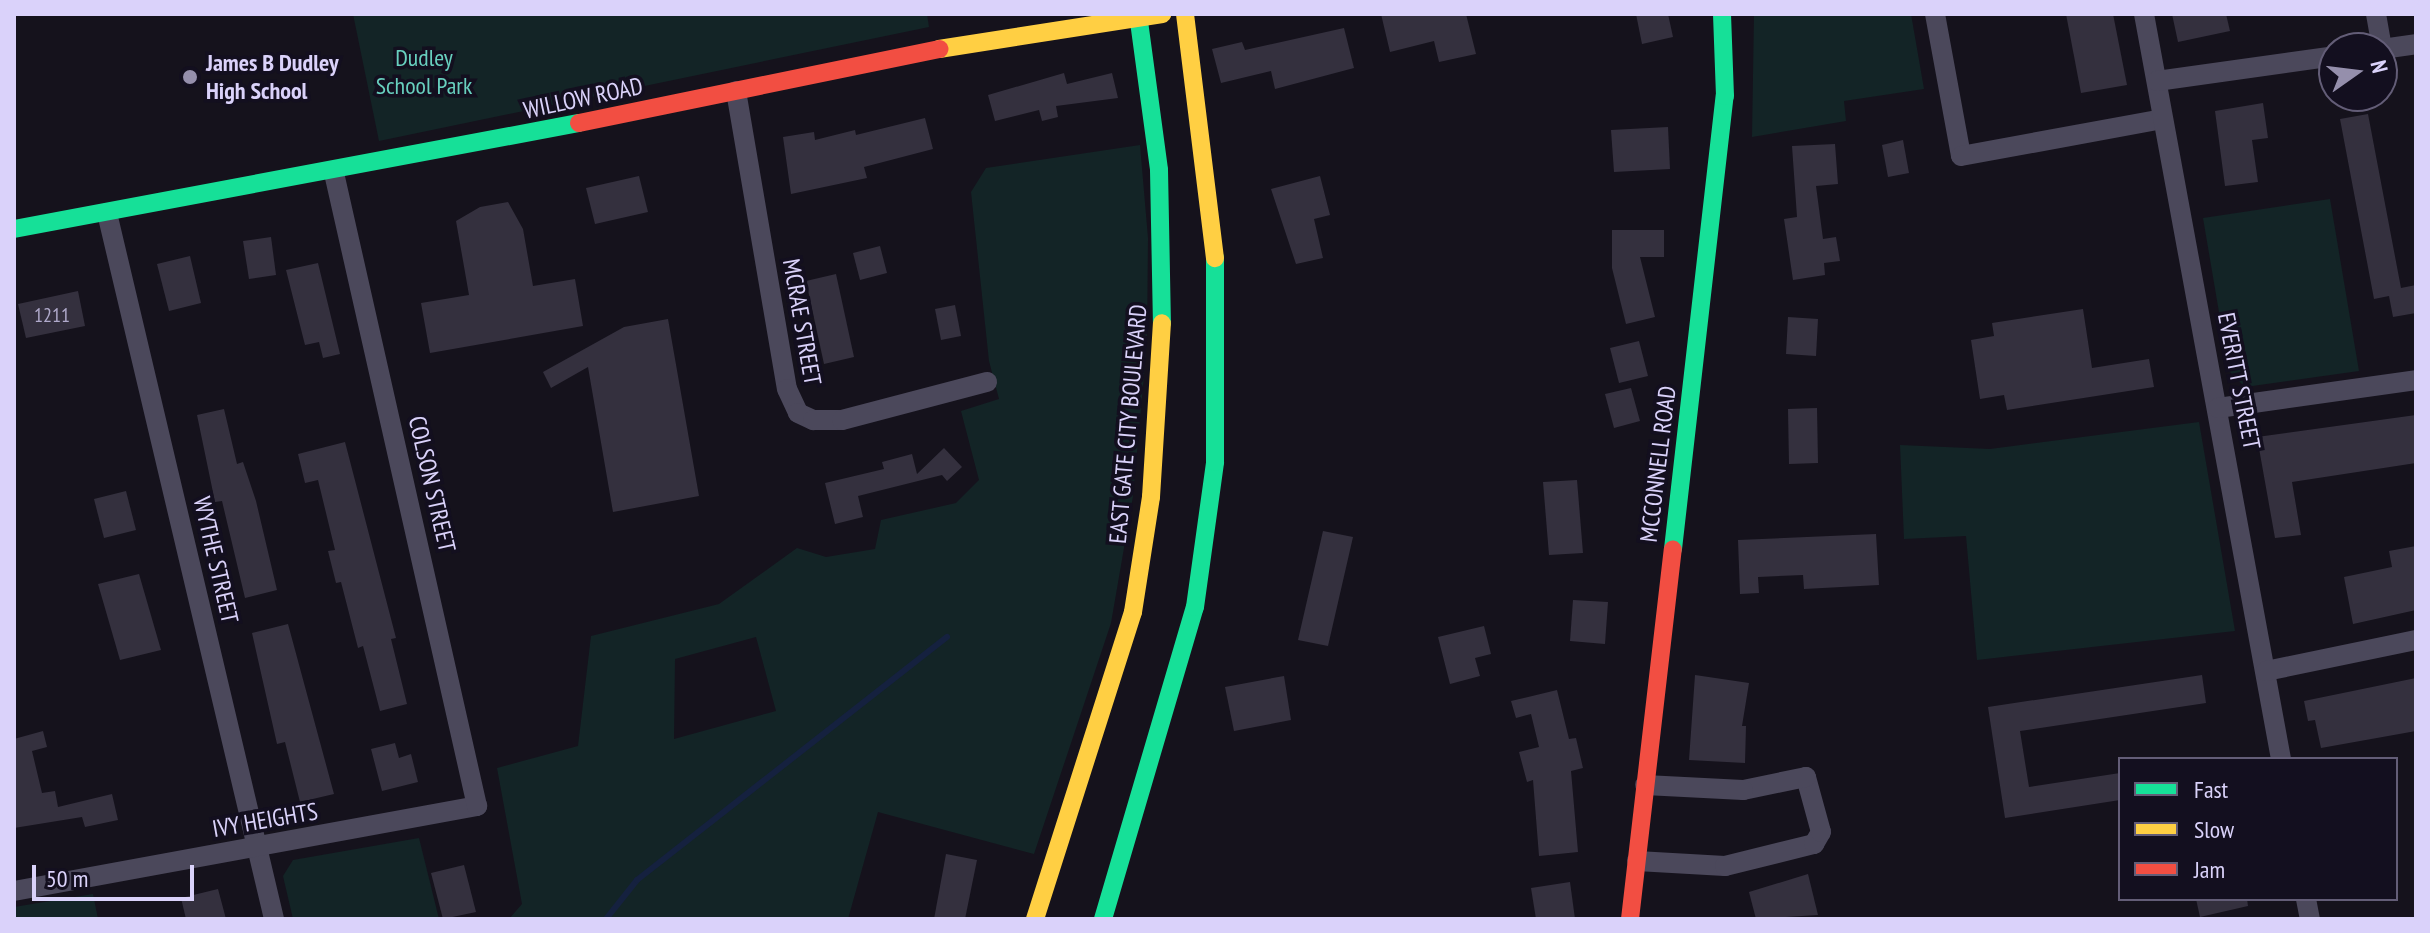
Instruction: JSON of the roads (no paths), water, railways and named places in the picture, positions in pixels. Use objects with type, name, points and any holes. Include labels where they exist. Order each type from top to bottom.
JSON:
[{"type":"street","name":"WILLOW ROAD","points":[[14,229],[334,173],[943,48],[1162,14]]},
{"type":"street","points":[[1103,919],[1157,749],[1195,607],[1215,462],[1218,280],[1185,14]]},
{"type":"street","name":"MCCONNELL ROAD","points":[[1630,919],[1725,96],[1722,14]]},
{"type":"street","points":[[1935,14],[1961,156],[2163,119]]},
{"type":"street","name":"EVERITT STREET","points":[[2144,14],[2281,757]]},
{"type":"street","name":"EAST GATE CITY BOULEVARD","points":[[1035,919],[1133,612],[1151,497],[1163,305],[1159,170],[1139,16]]},
{"type":"street","points":[[2157,81],[2318,58]]},
{"type":"street","name":"MCRAE STREET","points":[[736,91],[787,389],[798,413],[813,420],[842,420],[987,382]]},
{"type":"street","name":"COLSON STREET","points":[[334,173],[477,806]]},
{"type":"street","name":"WYTHE STREET","points":[[107,213],[274,919]]},
{"type":"street","points":[[2218,408],[2416,380]]},
{"type":"street","points":[[2266,671],[2416,640]]},
{"type":"street","points":[[1637,861],[1725,866],[1814,844],[1821,832],[1806,777],[1743,790],[1645,785]]},
{"type":"street","name":"IVY HEIGHTS","points":[[14,891],[477,806]]},
{"type":"waterway","points":[[606,919],[637,880],[947,637]]},
{"type":"place","name":"James B Dudley High School","points":[[190,77]]},
{"type":"park label","name":"Dudley School Park","points":[[424,72]]}]
